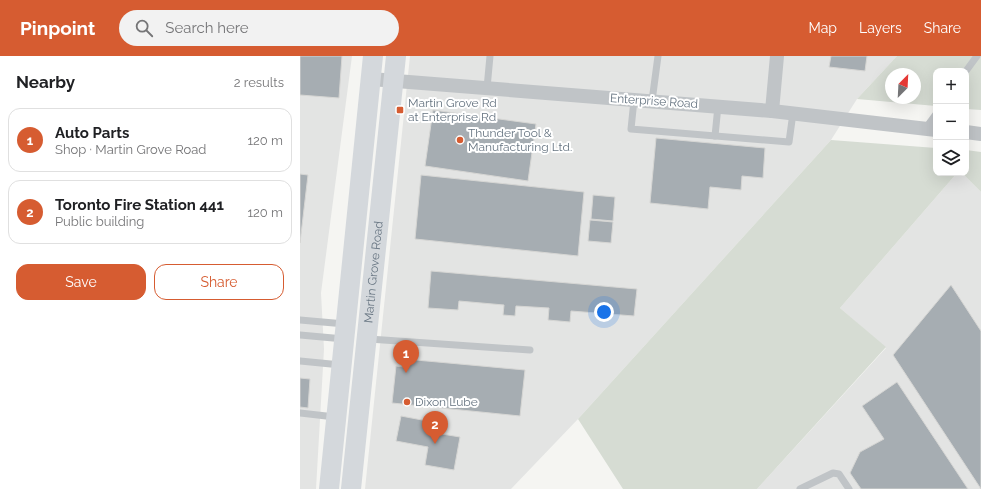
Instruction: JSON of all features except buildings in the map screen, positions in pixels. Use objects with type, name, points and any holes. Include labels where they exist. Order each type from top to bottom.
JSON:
[{"type":"main road","name":"Martin Grove Road","points":[[329,489],[373,56]]},
{"type":"main road","name":"Martin Grove Road","points":[[350,489],[396,56]]},
{"type":"street","points":[[772,111],[777,56]]},
{"type":"street","name":"Enterprise Road","points":[[371,79],[718,106],[793,113],[931,130]]},
{"type":"street","points":[[969,132],[981,134]]},
{"type":"lane","points":[[488,88],[490,56]]},
{"type":"lane","points":[[652,101],[658,56]]},
{"type":"lane","points":[[968,68],[976,56]]},
{"type":"lane","points":[[634,100],[631,129],[715,136],[789,142],[793,113]]},
{"type":"lane","points":[[715,136],[718,106]]},
{"type":"lane","points":[[300,320],[345,332]]},
{"type":"lane","points":[[300,335],[345,332]]},
{"type":"lane","points":[[366,338],[530,350]]},
{"type":"lane","points":[[300,361],[342,364]]},
{"type":"lane","points":[[300,414],[337,417]]},
{"type":"lane","points":[[800,489],[813,486],[833,473],[839,474],[849,489]]},
{"type":"shaded area","points":[[300,56],[352,56],[321,293],[324,349],[316,489],[300,489]]},
{"type":"shaded area","points":[[410,56],[897,56],[857,99],[831,140],[578,419],[511,489],[365,489]]},
{"type":"shaded area","points":[[897,56],[981,56],[981,110],[969,109],[969,68],[933,68],[933,106],[913,104],[921,104],[921,68],[886,68]]},
{"type":"shaded area","points":[[885,69],[885,101],[857,99]]},
{"type":"shaded area","points":[[831,140],[933,148],[933,176],[954,176],[840,308],[886,347],[757,489],[623,489],[578,419]]},
{"type":"shaded area","points":[[969,150],[981,152],[981,192],[965,176],[969,176]]},
{"type":"shaded area","points":[[954,176],[965,176],[981,192],[981,489],[757,489],[886,348],[840,308]]},
{"type":"place","name":"Martin Grove Rd at Enterprise Rd","points":[[400,110]]},
{"type":"place","name":"Thunder Tool & Manufacturing Ltd.","points":[[460,140]]},
{"type":"place","name":"Auto Parts","points":[[406,373]]},
{"type":"place","name":"Dixon Lube","points":[[407,402]]},
{"type":"place","name":"Toronto Fire Station 441","points":[[435,444]]}]
